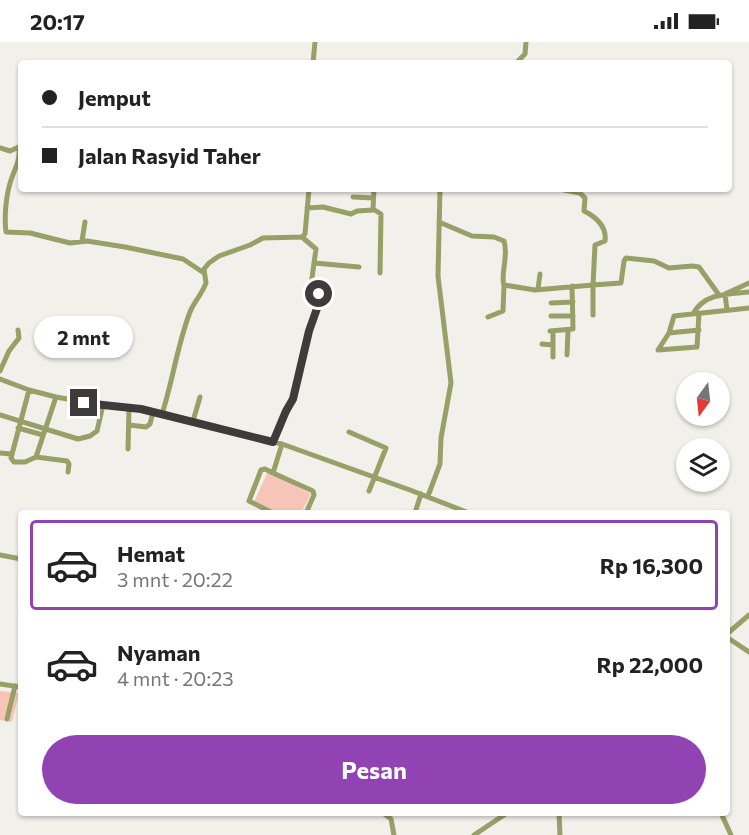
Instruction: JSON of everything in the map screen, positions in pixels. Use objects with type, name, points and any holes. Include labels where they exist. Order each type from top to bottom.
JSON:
[{"type":"street","points":[[313,60],[315,42]]},
{"type":"street","points":[[519,60],[525,54],[526,42]]},
{"type":"street","points":[[0,148],[10,151],[18,148]]},
{"type":"street","points":[[18,160],[8,192],[5,231],[7,233],[30,233],[70,243],[82,241],[125,247],[183,259],[204,273]]},
{"type":"street","points":[[302,237],[305,234],[309,192]]},
{"type":"street","points":[[373,210],[374,192]]},
{"type":"street","points":[[416,510],[440,466],[441,438],[451,383],[438,276],[440,192]]},
{"type":"street","points":[[575,192],[585,198],[584,211],[597,218],[606,236],[605,241],[595,245],[593,315]]},
{"type":"street","points":[[353,197],[373,198]]},
{"type":"street","points":[[307,208],[323,207],[351,214],[357,211],[373,210],[381,214],[380,273]]},
{"type":"street","points":[[82,241],[85,222]]},
{"type":"street","points":[[439,222],[472,236],[494,237],[504,241],[506,261],[502,281],[504,285],[503,311],[488,317]]},
{"type":"street","points":[[162,414],[182,337],[191,310],[206,283],[204,273],[209,263],[219,256],[250,245],[259,239],[302,237],[316,249],[311,286],[319,294],[320,300],[309,331],[292,402],[273,442]]},
{"type":"street","points":[[504,285],[538,289],[621,283],[624,260],[629,258],[652,260],[669,268],[699,267],[722,295],[727,310]]},
{"type":"street","points":[[314,263],[359,267]]},
{"type":"street","points":[[538,289],[540,274]]},
{"type":"street","points":[[749,283],[701,303],[696,313],[699,330],[697,347],[658,350],[669,333],[673,316],[696,313],[749,308]]},
{"type":"street","points":[[553,357],[552,331],[573,329],[572,286]]},
{"type":"street","points":[[722,295],[749,292]]},
{"type":"street","points":[[551,303],[573,302]]},
{"type":"street","points":[[552,316],[573,316]]},
{"type":"street","points":[[0,371],[9,351],[19,338],[18,330]]},
{"type":"street","points":[[669,333],[699,330]]},
{"type":"street","points":[[567,356],[568,331]]},
{"type":"street","points":[[542,344],[553,345]]},
{"type":"street","points":[[0,379],[56,397],[153,411],[282,444],[461,510]]},
{"type":"street","points":[[29,390],[11,454],[12,461],[18,463],[36,457],[67,461],[68,472]]},
{"type":"street","points":[[36,457],[56,397]]},
{"type":"street","points":[[193,421],[200,398]]},
{"type":"street","points":[[0,415],[74,438],[90,436],[98,429],[104,405]]},
{"type":"street","points":[[128,449],[129,408]]},
{"type":"street","points":[[129,425],[144,428],[148,426],[153,411]]},
{"type":"street","points":[[18,428],[43,435]]},
{"type":"street","points":[[349,432],[386,448],[369,491]]},
{"type":"street","points":[[273,473],[282,444]]},
{"type":"street","points":[[0,453],[11,454]]},
{"type":"street","points":[[262,510],[250,503],[249,500],[261,470],[265,469],[313,490],[314,495],[307,510]]},
{"type":"street","points":[[0,555],[18,558]]},
{"type":"street","points":[[730,634],[749,615]]},
{"type":"street","points":[[730,638],[749,652]]},
{"type":"street","points":[[0,684],[18,686],[7,719]]},
{"type":"street","points":[[388,816],[392,819],[394,835]]},
{"type":"street","points":[[474,835],[502,816]]},
{"type":"street","points":[[559,816],[560,835]]},
{"type":"street","points":[[723,816],[731,835]]},
{"type":"shaded area","points":[[268,471],[311,494],[303,510],[271,510],[254,502]]},
{"type":"shaded area","points":[[0,691],[18,693],[12,722],[0,720]]},
{"type":"route","points":[[84,403],[141,409],[273,442],[293,399],[309,331],[320,300],[319,294]]}]
